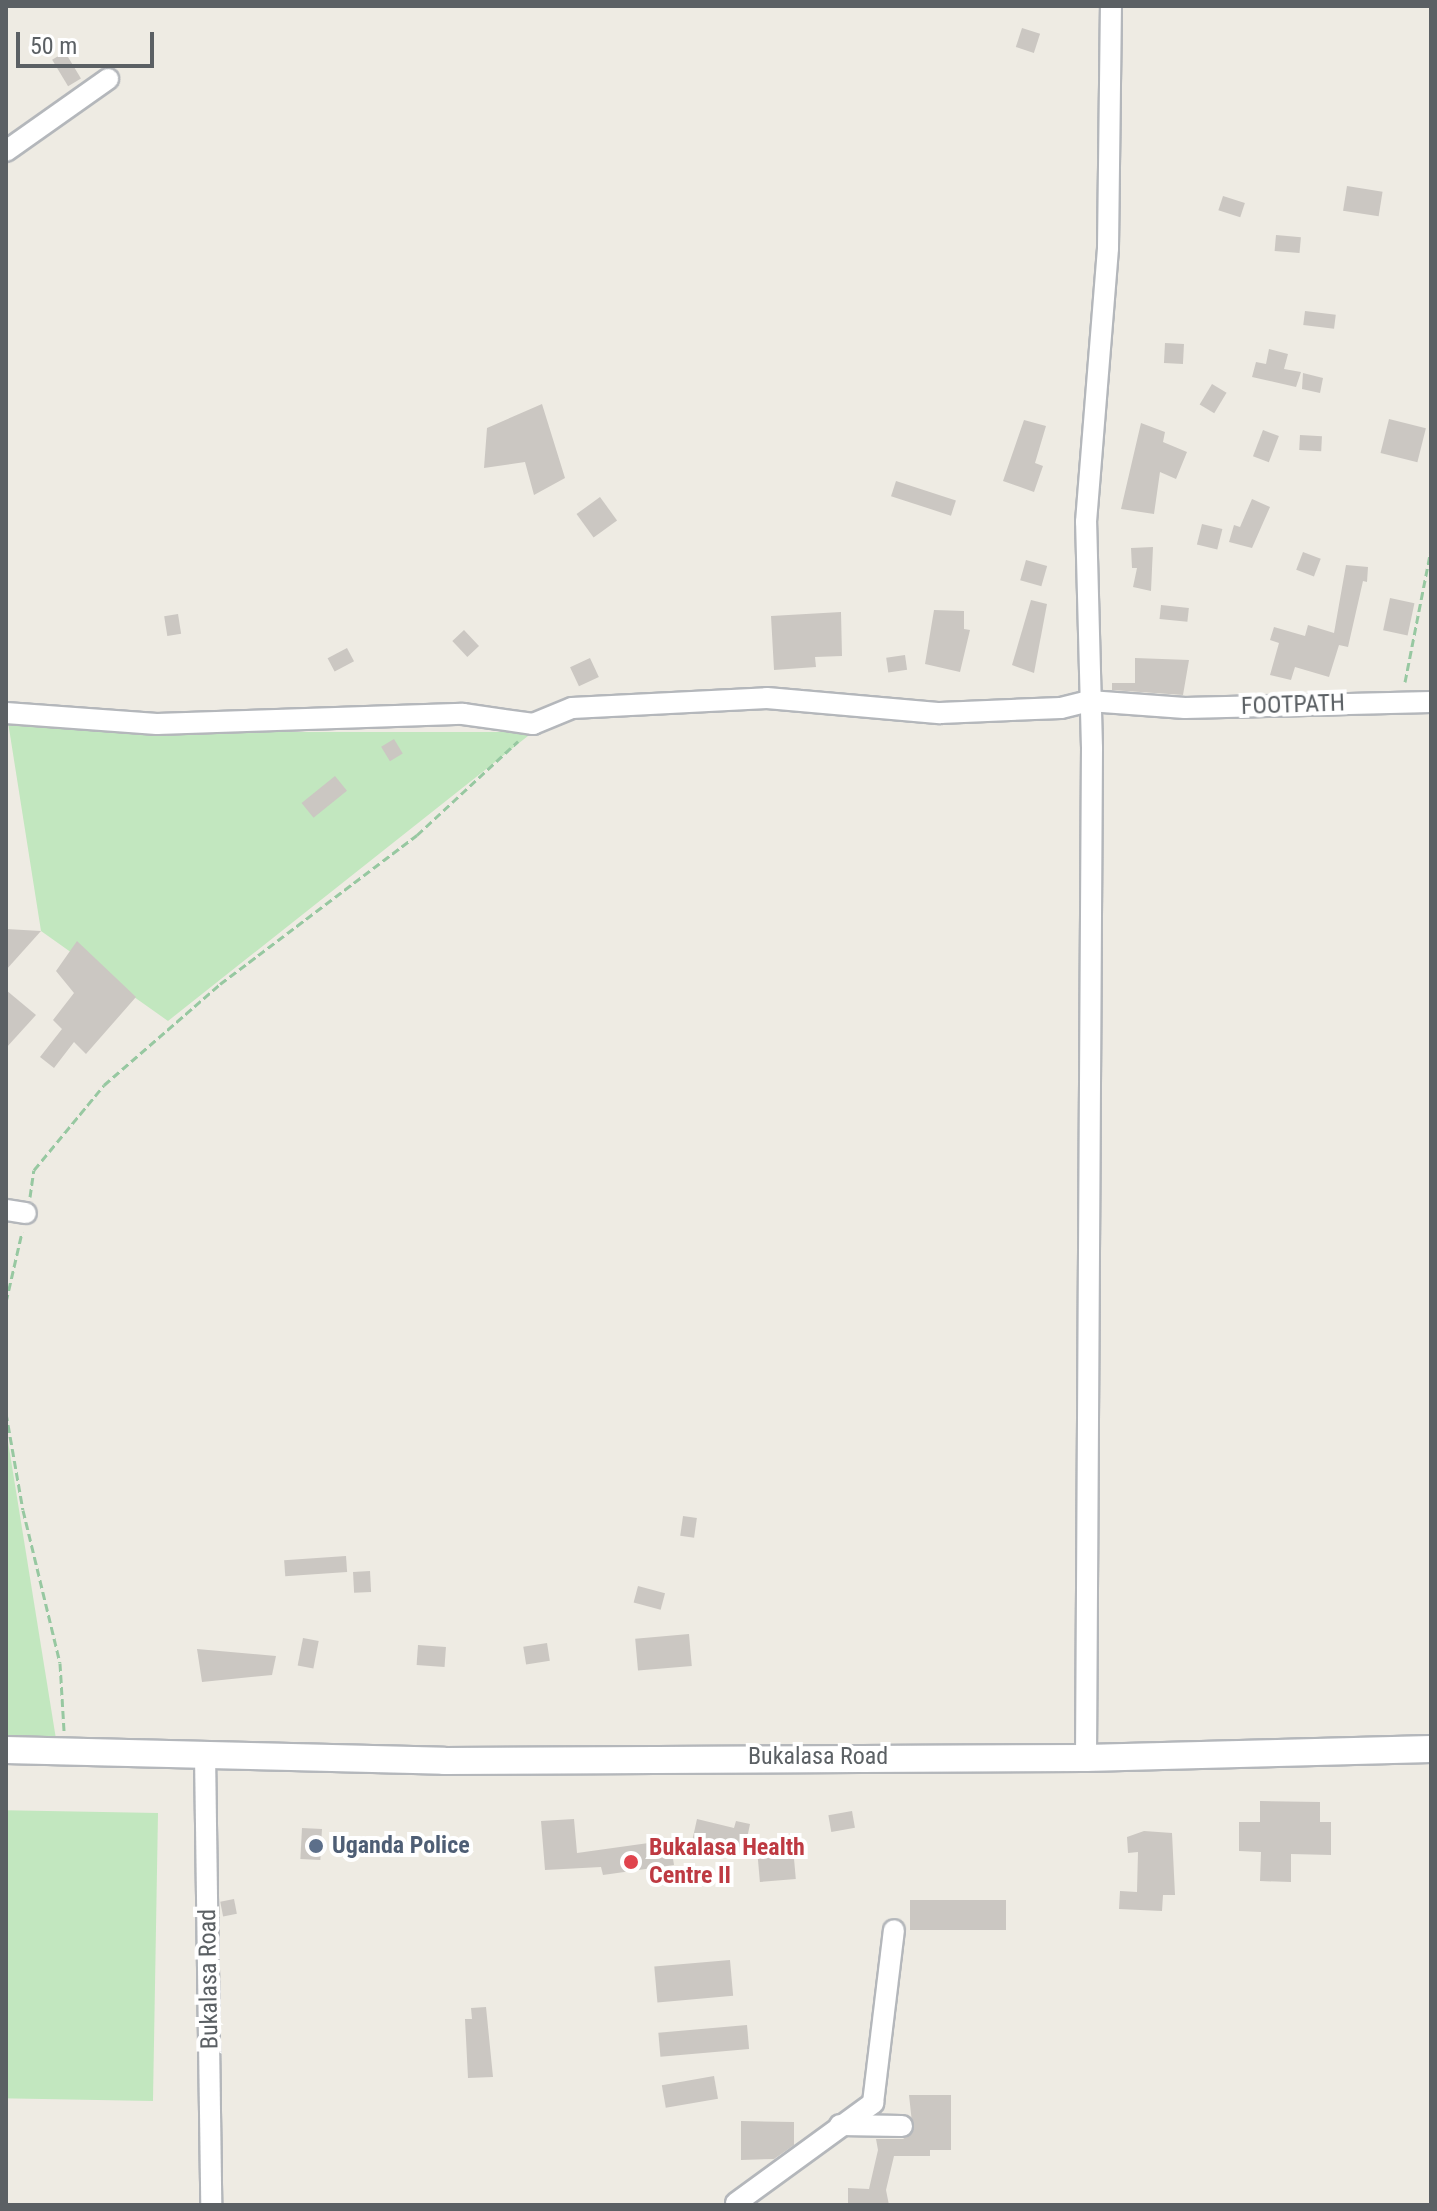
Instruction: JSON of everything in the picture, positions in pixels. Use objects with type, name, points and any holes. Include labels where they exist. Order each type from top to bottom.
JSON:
[{"type":"street","points":[[1086,1758],[1089,701],[1086,522],[1108,248],[1111,6]]},
{"type":"street","points":[[6,151],[108,79]]},
{"type":"street","name":"FOOTPATH","points":[[536,723],[572,708],[767,698],[940,713],[1061,708],[1089,701],[1185,708],[1431,702]]},
{"type":"street","points":[[6,713],[157,724],[463,714],[536,723]]},
{"type":"street","name":"Bukalasa Road","points":[[6,1750],[444,1761],[1086,1758],[1431,1749]]},
{"type":"street","name":"Bukalasa Road","points":[[205,1753],[211,2205]]},
{"type":"street","points":[[736,2203],[873,2103],[894,1930]]},
{"type":"street","points":[[840,2125],[902,2126]]},
{"type":"path","points":[[1401,702],[1431,549]]},
{"type":"path","points":[[6,1302],[16,1212],[34,1170],[104,1085],[233,974],[417,835],[536,723]]},
{"type":"path","points":[[6,1413],[23,1510],[60,1663],[66,1720],[60,1751]]},
{"type":"green space","points":[[8,722],[155,732],[533,732],[168,1021],[41,931]]},
{"type":"green space","points":[[6,1429],[56,1739],[6,1740]]},
{"type":"green space","points":[[6,1810],[158,1813],[153,2101],[6,2098]]},
{"type":"building","points":[[1022,28],[1040,34],[1034,53],[1016,47]]},
{"type":"building","points":[[65,52],[81,79],[68,86],[52,60]]},
{"type":"building","points":[[1347,186],[1383,192],[1379,216],[1343,211]]},
{"type":"building","points":[[1223,196],[1245,203],[1240,217],[1218,210]]},
{"type":"building","points":[[1276,235],[1301,237],[1300,253],[1275,251]]},
{"type":"building","points":[[1305,311],[1336,315],[1334,329],[1303,325]]},
{"type":"building","points":[[1165,343],[1184,344],[1183,364],[1164,363]]},
{"type":"building","points":[[1269,349],[1288,354],[1284,369],[1301,372],[1296,387],[1252,377],[1256,362],[1266,364]]},
{"type":"building","points":[[1303,373],[1323,378],[1320,393],[1302,389]]},
{"type":"building","points":[[1212,384],[1227,393],[1214,413],[1200,405]]},
{"type":"building","points":[[542,404],[565,478],[534,495],[525,462],[484,468],[487,428]]},
{"type":"building","points":[[1389,419],[1426,428],[1417,462],[1381,453]]},
{"type":"building","points":[[1024,420],[1046,426],[1035,463],[1043,466],[1034,492],[1003,481]]},
{"type":"building","points":[[1141,423],[1165,432],[1163,442],[1187,452],[1176,479],[1160,472],[1154,514],[1121,509]]},
{"type":"building","points":[[1263,430],[1279,436],[1269,462],[1253,456]]},
{"type":"building","points":[[1300,435],[1322,436],[1321,451],[1299,450]]},
{"type":"building","points":[[896,481],[956,500],[951,516],[891,496]]},
{"type":"building","points":[[600,497],[617,520],[594,538],[577,514]]},
{"type":"building","points":[[1252,499],[1270,507],[1252,548],[1229,542],[1234,525],[1240,527]]},
{"type":"building","points":[[1202,524],[1222,529],[1217,549],[1197,544]]},
{"type":"building","points":[[1153,547],[1151,591],[1133,587],[1137,568],[1132,568],[1131,548]]},
{"type":"building","points":[[1303,552],[1321,559],[1314,577],[1296,570]]},
{"type":"building","points":[[1026,560],[1047,566],[1041,586],[1020,580]]},
{"type":"building","points":[[1346,565],[1368,567],[1367,582],[1363,581],[1348,647],[1339,645],[1329,677],[1295,667],[1291,680],[1270,675],[1279,643],[1270,640],[1274,627],[1305,636],[1308,625],[1334,633]]},
{"type":"building","points":[[1390,598],[1414,603],[1408,635],[1383,630]]},
{"type":"building","points":[[1031,600],[1047,604],[1034,673],[1012,665]]},
{"type":"building","points":[[1161,605],[1189,608],[1187,622],[1160,619]]},
{"type":"building","points":[[934,610],[964,611],[964,629],[970,630],[960,672],[925,664]]},
{"type":"building","points":[[841,612],[842,656],[815,657],[816,667],[774,670],[771,616]]},
{"type":"building","points":[[178,614],[181,634],[167,636],[164,616]]},
{"type":"building","points":[[464,630],[479,646],[467,657],[452,641]]},
{"type":"building","points":[[347,648],[354,661],[335,672],[328,658]]},
{"type":"building","points":[[905,655],[907,670],[888,672],[886,658]]},
{"type":"building","points":[[590,658],[599,677],[579,686],[570,667]]},
{"type":"building","points":[[1135,658],[1189,660],[1183,695],[1112,690],[1112,683],[1135,683]]},
{"type":"building","points":[[394,739],[403,754],[390,761],[381,747]]},
{"type":"building","points":[[335,776],[347,791],[314,818],[302,803]]},
{"type":"building","points":[[6,929],[41,931],[6,970]]},
{"type":"building","points":[[77,941],[136,997],[86,1054],[74,1042],[54,1068],[40,1057],[62,1029],[53,1020],[74,993],[56,971]]},
{"type":"building","points":[[6,990],[36,1015],[6,1048]]},
{"type":"building","points":[[683,1516],[697,1518],[694,1538],[680,1536]]},
{"type":"building","points":[[346,1556],[347,1572],[285,1576],[284,1560]]},
{"type":"building","points":[[370,1571],[371,1592],[354,1593],[353,1572]]},
{"type":"building","points":[[638,1586],[665,1593],[661,1610],[634,1602]]},
{"type":"building","points":[[689,1634],[692,1666],[638,1671],[635,1639]]},
{"type":"building","points":[[303,1638],[319,1641],[313,1669],[298,1665]]},
{"type":"building","points":[[547,1643],[550,1661],[526,1665],[523,1647]]},
{"type":"building","points":[[418,1645],[446,1647],[445,1667],[417,1665]]},
{"type":"building","points":[[197,1649],[276,1656],[272,1675],[202,1682]]},
{"type":"building","points":[[1260,1801],[1320,1802],[1320,1822],[1331,1822],[1331,1855],[1291,1854],[1291,1882],[1260,1881],[1261,1852],[1239,1851],[1239,1822],[1260,1822]]},
{"type":"building","points":[[852,1811],[855,1828],[831,1832],[828,1815]]},
{"type":"building","points":[[574,1819],[577,1853],[670,1840],[674,1865],[603,1875],[601,1867],[545,1870],[541,1821]]},
{"type":"building","points":[[697,1819],[734,1828],[736,1821],[750,1824],[745,1848],[710,1840],[708,1850],[691,1846]]},
{"type":"building","points":[[302,1828],[322,1829],[320,1860],[300,1859]]},
{"type":"building","points":[[1144,1831],[1172,1833],[1175,1895],[1163,1895],[1162,1911],[1119,1909],[1120,1891],[1137,1892],[1138,1852],[1128,1853],[1127,1837]]},
{"type":"building","points":[[793,1847],[796,1879],[760,1882],[757,1850]]},
{"type":"building","points":[[234,1899],[237,1914],[223,1916],[220,1902]]},
{"type":"building","points":[[910,1900],[1006,1900],[1006,1930],[910,1930]]},
{"type":"building","points":[[730,1960],[733,1996],[657,2002],[654,1967]]},
{"type":"building","points":[[486,2007],[493,2077],[468,2078],[465,2019],[472,2019],[471,2008]]},
{"type":"building","points":[[747,2025],[749,2049],[660,2057],[658,2033]]},
{"type":"building","points":[[714,2076],[718,2099],[666,2108],[662,2085]]},
{"type":"building","points":[[909,2095],[951,2095],[951,2150],[930,2150],[930,2156],[894,2156],[886,2190],[889,2205],[848,2205],[848,2188],[869,2189],[878,2150],[876,2139],[903,2139],[913,2132]]},
{"type":"building","points":[[741,2121],[794,2122],[794,2145],[774,2159],[741,2160]]},
{"type":"place","name":"Uganda Police","points":[[316,1846]]},
{"type":"place","name":"Bukalasa Health Centre II","points":[[631,1862]]}]
